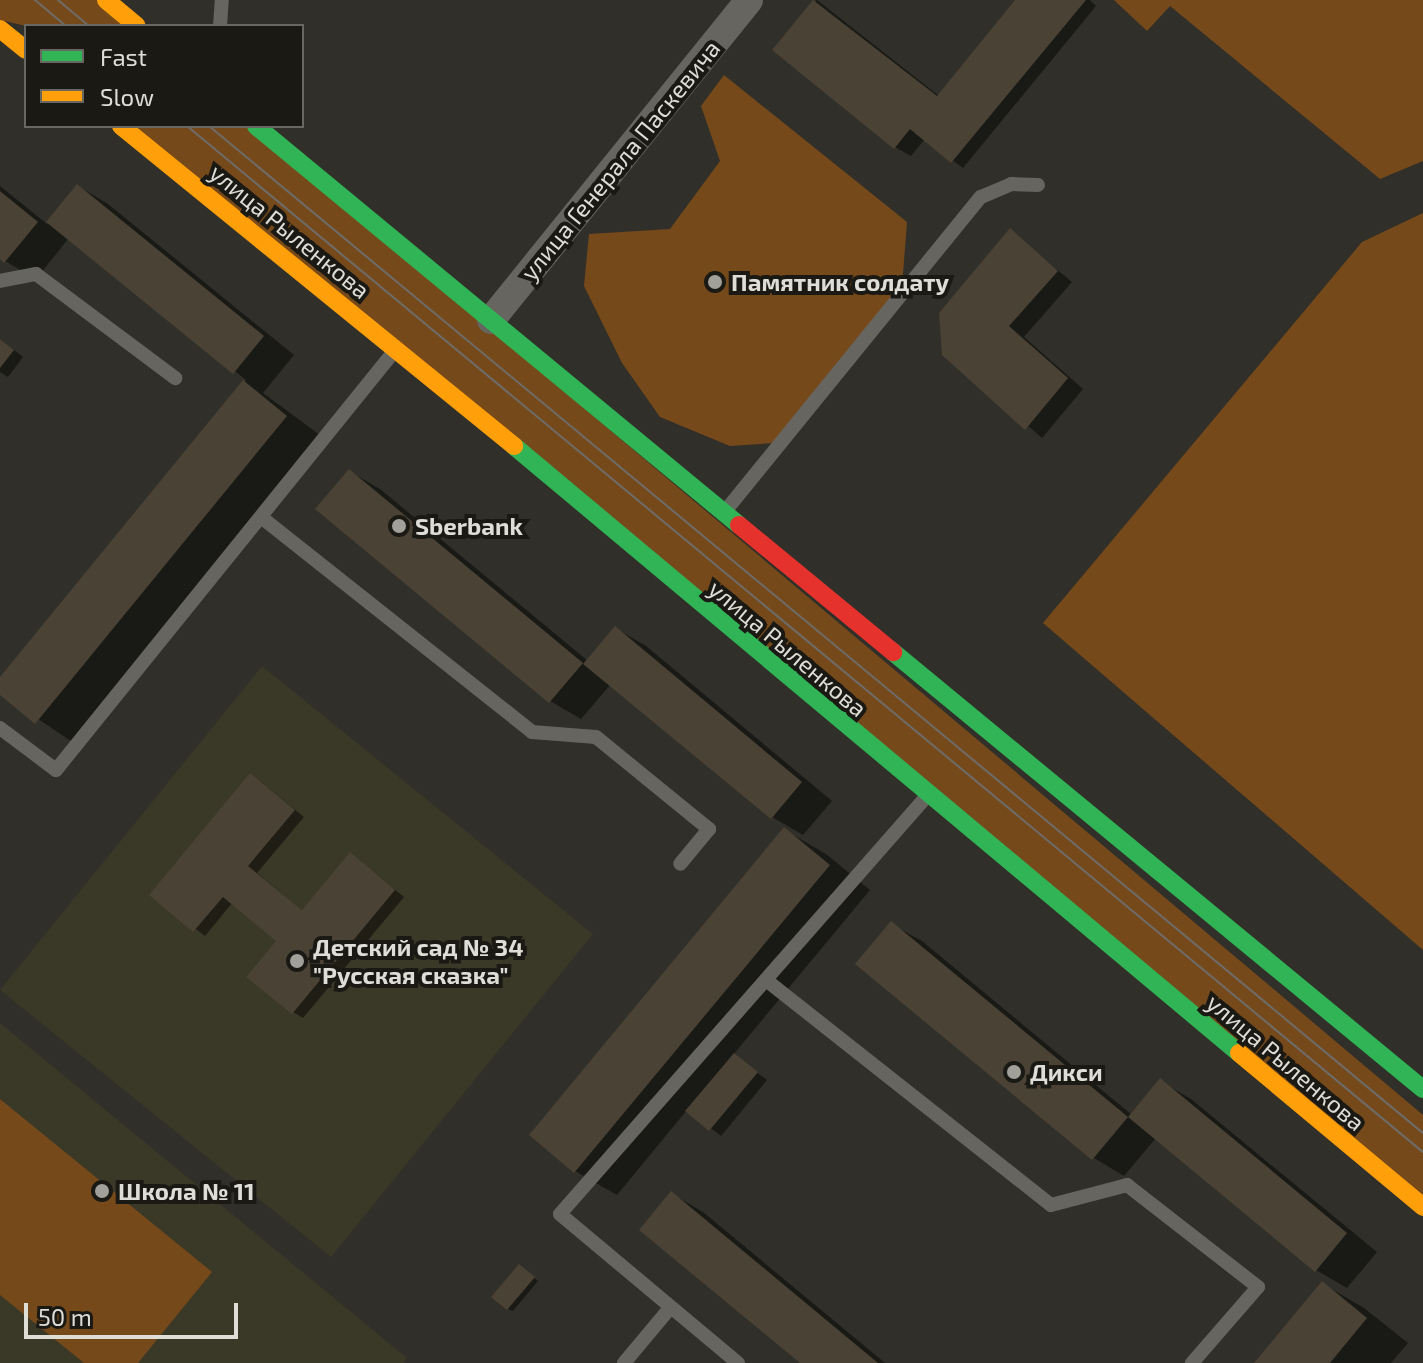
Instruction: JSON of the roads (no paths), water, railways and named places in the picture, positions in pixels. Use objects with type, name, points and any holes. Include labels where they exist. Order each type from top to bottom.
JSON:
[{"type":"street","points":[[106,0],[135,24]]},
{"type":"street","name":"улица Генерала Паскевича","points":[[491,320],[749,0]]},
{"type":"street","points":[[0,29],[24,48]]},
{"type":"street","name":"улица Рыленкова","points":[[123,128],[397,348],[927,796],[1423,1207]]},
{"type":"street","points":[[258,128],[1423,1089]]},
{"type":"lane","points":[[220,24],[222,0]]},
{"type":"lane","points":[[724,513],[981,197],[1011,184],[1038,185]]},
{"type":"lane","points":[[0,281],[36,274],[175,378]]},
{"type":"lane","points":[[0,728],[56,770],[397,348]]},
{"type":"lane","points":[[261,517],[532,732],[596,737],[709,829],[680,864]]},
{"type":"lane","points":[[738,1363],[560,1214],[927,796]]},
{"type":"lane","points":[[766,980],[1051,1205],[1127,1185],[1258,1287],[1192,1363]]},
{"type":"lane","points":[[624,1363],[670,1308]]},
{"type":"tram line","points":[[35,0],[64,24]]},
{"type":"tram line","points":[[58,0],[87,24]]},
{"type":"tram line","points":[[189,128],[1423,1152]]},
{"type":"tram line","points":[[211,128],[1423,1133]]},
{"type":"place","name":"Памятник солдату","points":[[715,282]]},
{"type":"place","name":"Sberbank","points":[[399,526]]},
{"type":"place","name":"Детский сад № 34 \"Русская сказка\"","points":[[297,961]]},
{"type":"place","name":"Дикси","points":[[1014,1072]]},
{"type":"place","name":"Школа № 11","points":[[102,1191]]}]
